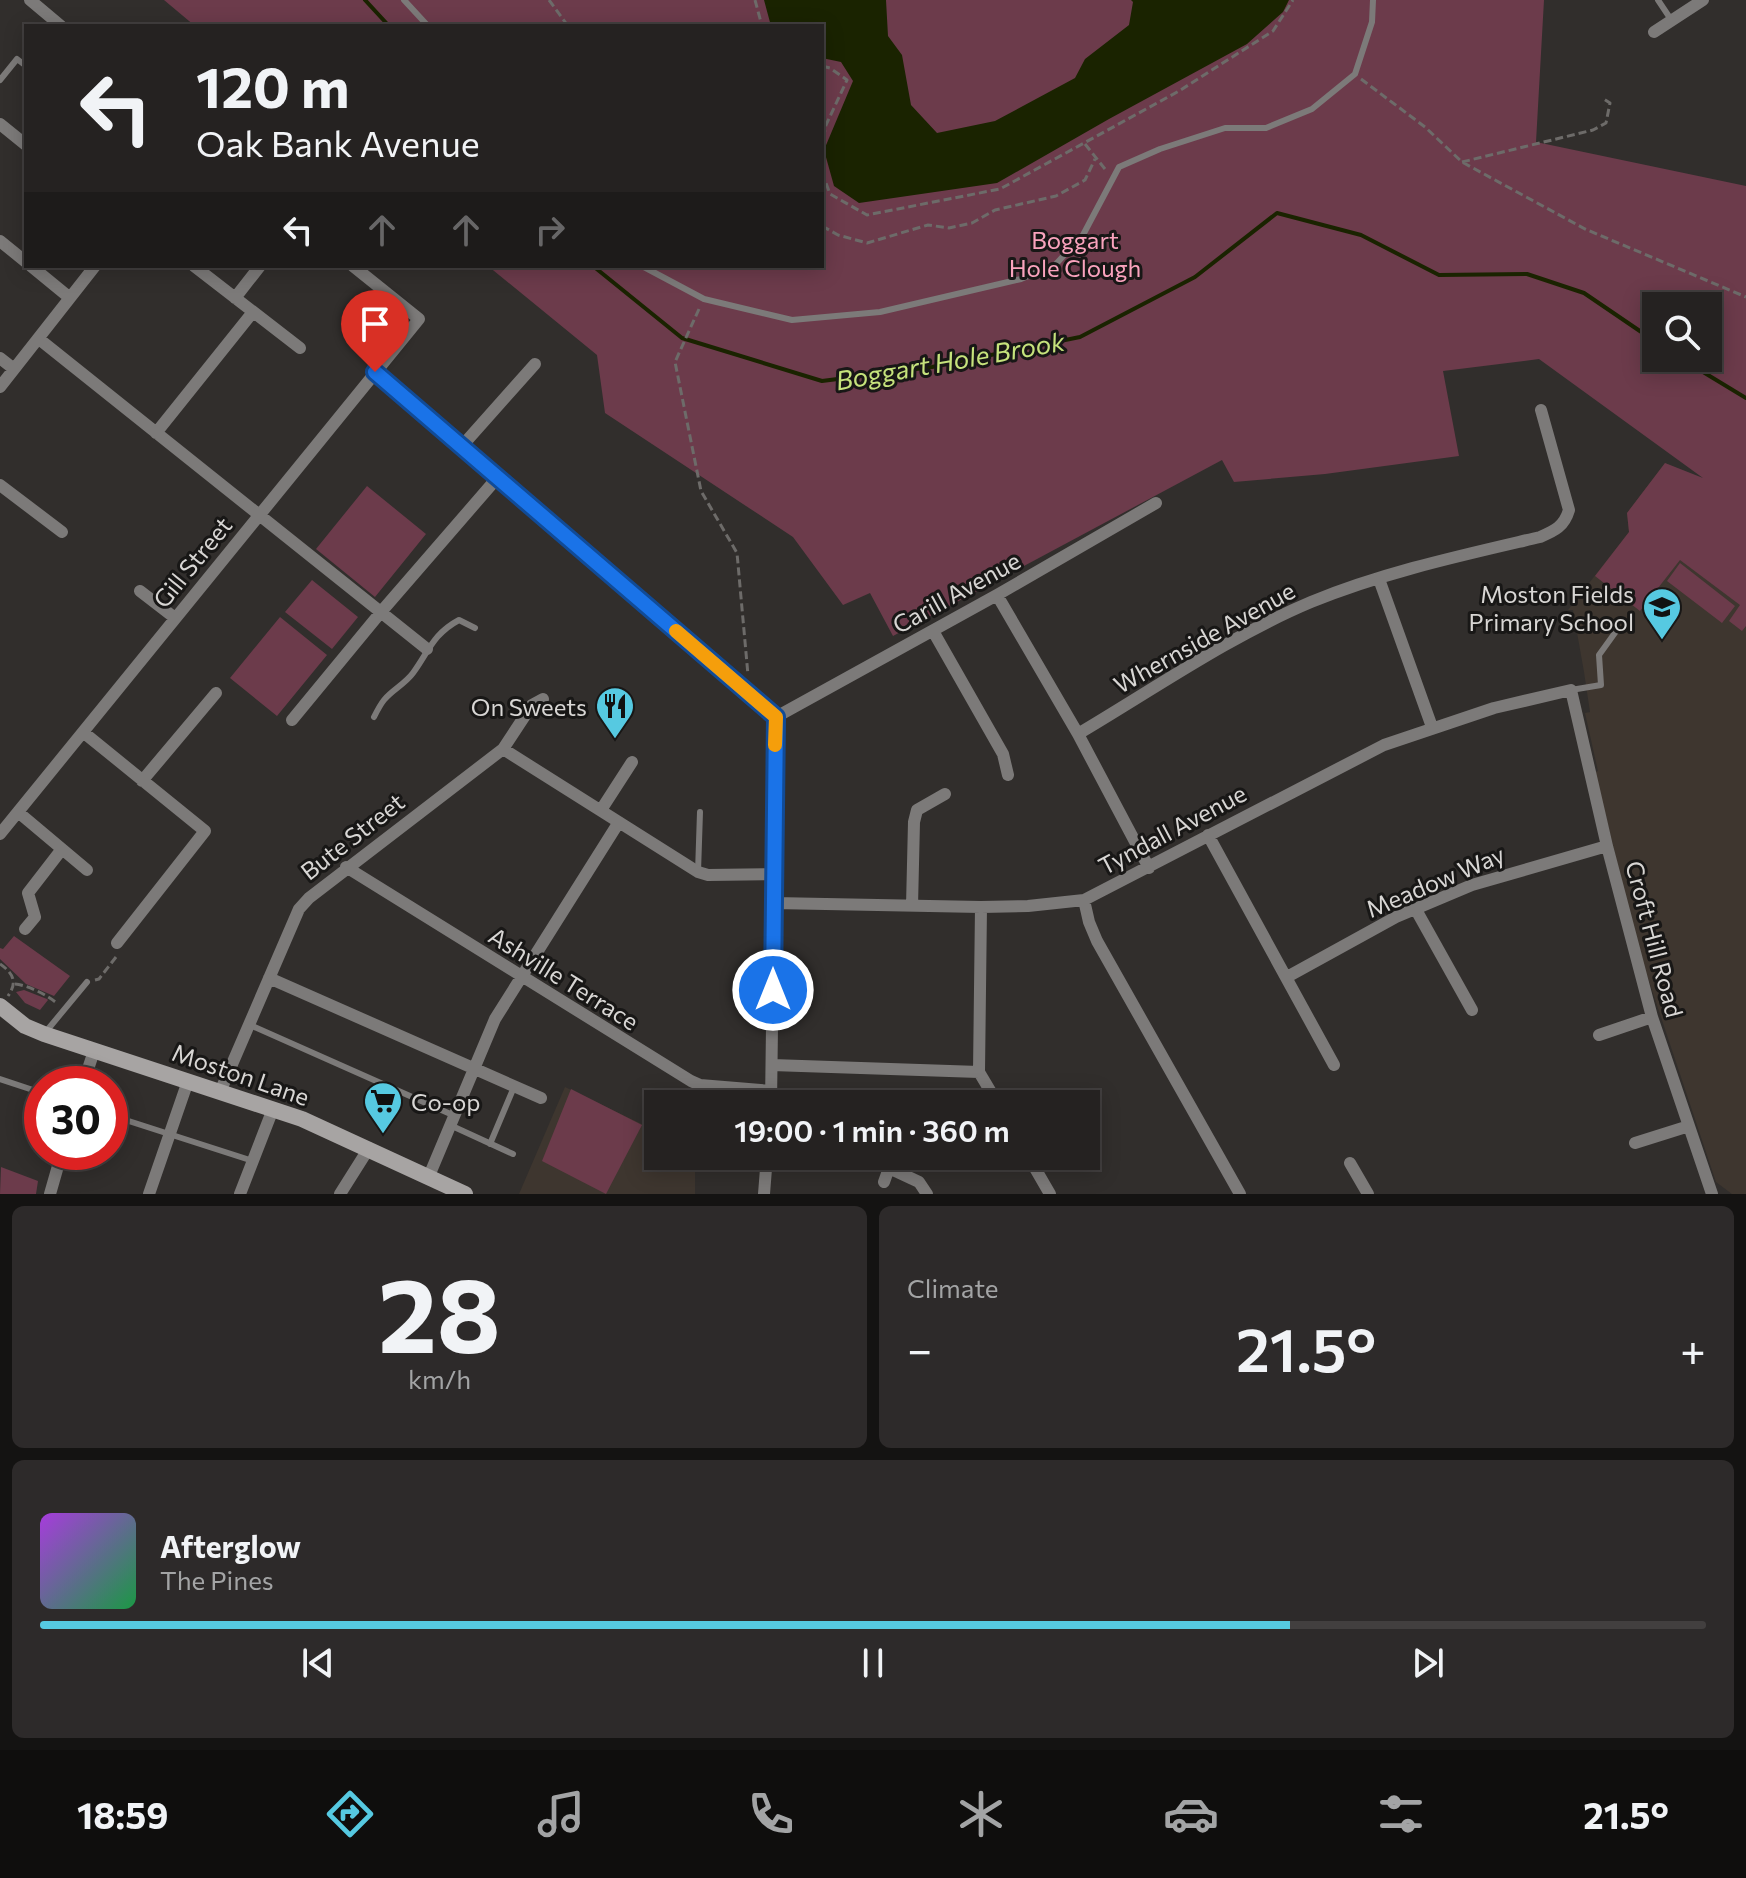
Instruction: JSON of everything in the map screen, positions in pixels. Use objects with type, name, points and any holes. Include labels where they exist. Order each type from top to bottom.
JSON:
[{"type":"street","points":[[30,0],[59,24]]},
{"type":"street","points":[[1654,32],[1703,0]]},
{"type":"street","points":[[0,124],[24,143]]},
{"type":"street","points":[[0,241],[24,260]]},
{"type":"street","points":[[33,268],[70,298]]},
{"type":"street","points":[[0,387],[93,268]]},
{"type":"street","points":[[197,268],[300,348]]},
{"type":"street","points":[[235,298],[258,268]]},
{"type":"street","name":"Gill Street","points":[[0,834],[419,319],[355,268]]},
{"type":"street","points":[[156,433],[253,312]]},
{"type":"street","points":[[39,339],[427,649]]},
{"type":"street","points":[[0,358],[14,369]]},
{"type":"street","points":[[462,446],[535,364]]},
{"type":"street","points":[[375,372],[776,717],[772,1090]]},
{"type":"street","name":"Whernside Avenue","points":[[1078,734],[1240,638],[1310,603],[1379,579],[1557,530],[1566,520],[1569,510],[1541,410]]},
{"type":"street","points":[[292,720],[498,477]]},
{"type":"street","points":[[0,485],[62,532]]},
{"type":"street","name":"Carill Avenue","points":[[776,717],[1156,503]]},
{"type":"street","points":[[1379,579],[1432,727]]},
{"type":"street","points":[[140,591],[175,618]]},
{"type":"street","points":[[997,595],[1078,734],[1149,868]]},
{"type":"street","points":[[933,631],[1003,754],[1008,775]]},
{"type":"street","name":"Tyndall Avenue","points":[[774,903],[981,907],[1084,900],[1372,750],[1494,708],[1571,690]]},
{"type":"street","name":"Croft Hill Road","points":[[1571,690],[1607,846],[1652,1017],[1712,1194]]},
{"type":"street","points":[[142,781],[216,693]]},
{"type":"street","name":"Bute Street","points":[[220,1092],[299,909],[346,867],[503,749],[532,705],[543,699]]},
{"type":"street","points":[[83,732],[205,831],[117,943]]},
{"type":"street","points":[[503,749],[698,872],[708,875],[774,874]]},
{"type":"street","points":[[601,810],[632,762]]},
{"type":"street","points":[[912,906],[917,810],[945,794]]},
{"type":"street","points":[[18,812],[87,870]]},
{"type":"street","points":[[429,1176],[495,1019],[619,822]]},
{"type":"street","points":[[1208,835],[1334,1065]]},
{"type":"street","name":"Meadow Way","points":[[1287,977],[1415,908],[1472,885],[1607,846]]},
{"type":"street","points":[[25,929],[35,917],[28,893],[62,849]]},
{"type":"street","name":"Ashville Terrace","points":[[346,867],[691,1081],[728,1090]]},
{"type":"street","points":[[1084,900],[1097,941],[1240,1194]]},
{"type":"street","points":[[981,907],[979,1072],[990,1090]]},
{"type":"street","points":[[1415,908],[1472,1010]]},
{"type":"street","points":[[269,978],[541,1098]]},
{"type":"street","name":"Moston Lane","points":[[2,1003],[25,1026],[44,1034],[330,1130],[465,1194]]},
{"type":"street","points":[[1599,1035],[1652,1017]]},
{"type":"street","points":[[89,1066],[94,1051]]},
{"type":"street","points":[[772,1065],[979,1072]]},
{"type":"street","points":[[149,1194],[188,1081]]},
{"type":"street","points":[[240,1194],[273,1109]]},
{"type":"street","points":[[1635,1143],[1689,1126]]},
{"type":"street","points":[[340,1194],[369,1148]]},
{"type":"street","points":[[1350,1163],[1368,1194]]},
{"type":"street","points":[[50,1194],[57,1170]]},
{"type":"street","points":[[764,1194],[766,1170]]},
{"type":"street","points":[[884,1182],[887,1170]]},
{"type":"street","points":[[901,1170],[919,1182],[927,1194]]},
{"type":"street","points":[[1036,1170],[1050,1194]]},
{"type":"lane","points":[[404,0],[426,24]]},
{"type":"lane","points":[[646,268],[704,299],[792,320],[880,312],[1021,279],[1055,265],[1083,235],[1119,167],[1160,149],[1225,128],[1266,128],[1312,109],[1355,74],[1372,22],[1373,0]]},
{"type":"lane","points":[[1658,0],[1672,21]]},
{"type":"lane","points":[[0,80],[17,59],[24,64]]},
{"type":"lane","points":[[374,717],[385,698],[412,674],[427,649],[446,627],[459,620],[475,628]]},
{"type":"lane","points":[[1571,690],[1601,685],[1599,655],[1617,630]]},
{"type":"lane","points":[[698,872],[700,812]]},
{"type":"lane","points":[[44,1034],[87,982]]},
{"type":"lane","points":[[248,1024],[454,1121],[490,1144],[513,1154]]},
{"type":"lane","points":[[0,1079],[24,1087]]},
{"type":"lane","points":[[490,1144],[514,1087]]},
{"type":"lane","points":[[128,1121],[253,1161]]},
{"type":"path","points":[[549,0],[567,24]]},
{"type":"path","points":[[755,0],[761,24]]},
{"type":"path","points":[[824,178],[830,194],[867,215],[1000,189],[1179,91],[1273,31],[1293,0]]},
{"type":"path","points":[[824,66],[847,80],[824,135]]},
{"type":"path","points":[[1355,74],[1425,127],[1462,162],[1585,229],[1746,297]]},
{"type":"path","points":[[1462,162],[1593,130],[1606,123],[1610,103],[1602,98]]},
{"type":"path","points":[[1084,143],[1114,178]]},
{"type":"path","points":[[824,227],[838,235],[867,243],[928,225],[949,228],[972,223],[995,210],[1056,196],[1085,180],[1095,159]]},
{"type":"path","points":[[704,299],[675,362],[701,491],[737,553],[750,695]]},
{"type":"path","points":[[87,982],[99,979],[116,957],[117,943]]},
{"type":"path","points":[[0,964],[12,974],[15,984]]},
{"type":"path","points":[[2,1003],[15,984]]},
{"type":"path","points":[[15,984],[50,997],[64,1009]]},
{"type":"shaded area","points":[[764,0],[886,0],[888,36],[902,55],[911,105],[937,133],[995,121],[1075,78],[1085,59],[1129,25],[1131,0],[1289,0],[1283,12],[1247,44],[997,183],[859,203],[834,186],[824,150],[853,81],[841,62],[824,58],[824,24],[770,24]]},
{"type":"shaded area","points":[[1665,463],[1746,499],[1746,1194],[1732,1194],[1716,1182],[1638,948],[1595,772],[1598,771],[1585,713],[1590,712],[1584,672],[1573,610],[1568,610],[1629,532],[1627,513]]},
{"type":"shaded area","points":[[565,1087],[644,1125],[644,1170],[695,1170],[695,1194],[519,1194]]},
{"type":"green space","name":"Boggart Hole Clough","points":[[164,0],[1544,0],[1536,142],[1746,186],[1746,626],[1742,631],[1729,621],[1740,605],[1680,560],[1640,611],[1595,576],[1629,532],[1627,513],[1665,463],[1703,478],[1539,359],[1443,371],[1459,456],[1325,474],[1234,482],[1222,460],[893,636],[870,593],[843,605],[793,537],[605,413],[597,355],[490,268],[824,268],[824,24],[193,24]]},
{"type":"green space","points":[[367,486],[426,534],[375,597],[316,549]]},
{"type":"green space","points":[[1680,563],[1735,606],[1722,623],[1667,581]]},
{"type":"green space","points":[[312,580],[358,617],[332,649],[285,612]]},
{"type":"green space","points":[[280,617],[327,655],[277,716],[230,678]]},
{"type":"green space","points":[[14,936],[70,976],[54,996],[26,984],[0,959],[0,948],[3,949]]},
{"type":"green space","points":[[24,990],[48,1000],[40,1010],[25,1003],[16,992]]},
{"type":"green space","points":[[571,1089],[642,1125],[606,1194],[542,1161]]},
{"type":"green space","points":[[1,1167],[38,1181],[36,1194],[0,1194]]},
{"type":"waterway","name":"Boggart Hole Brook","points":[[365,0],[387,24]]},
{"type":"waterway","name":"Boggart Hole Brook","points":[[595,268],[682,338],[822,381],[932,367],[1080,337],[1195,277],[1277,213],[1361,235],[1439,275],[1527,274],[1584,293],[1642,332]]},
{"type":"waterway","name":"Boggart Hole Brook","points":[[1703,372],[1746,398]]},
{"type":"slow traffic","points":[[676,631],[776,717],[775,745]]},
{"type":"place","name":"Moston Fields Primary School","points":[[1662,641]]},
{"type":"place","name":"On Sweets","points":[[615,740]]},
{"type":"place","name":"Co-op","points":[[383,1135]]},
{"type":"route","points":[[375,372],[776,717],[773,990]]}]
